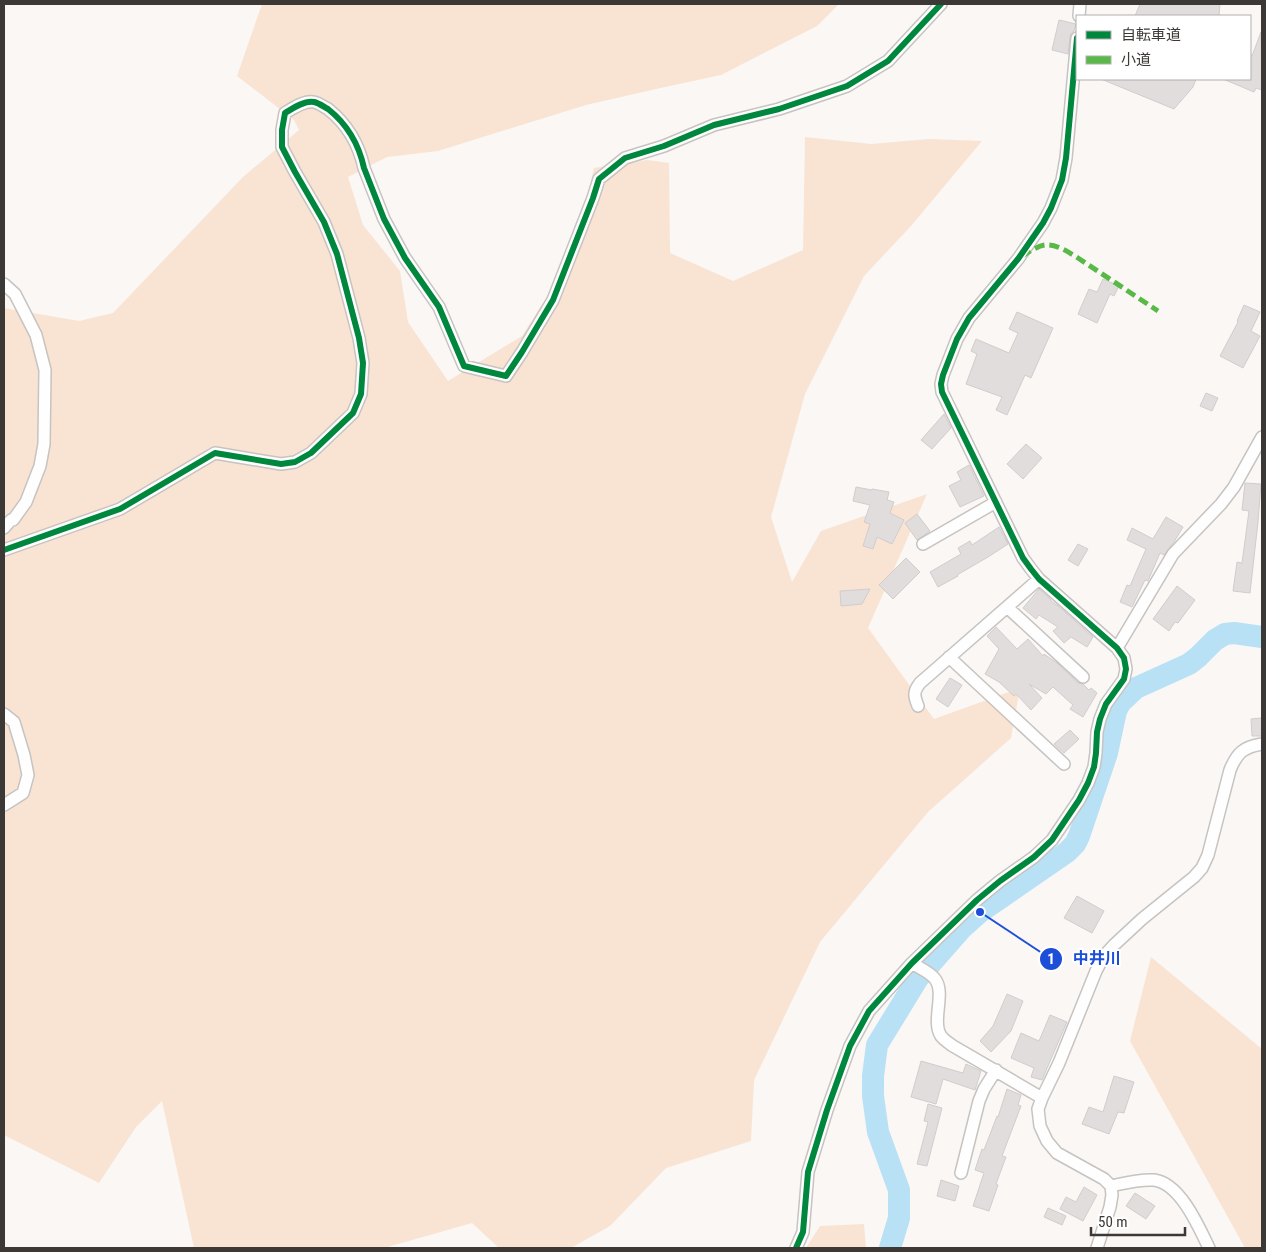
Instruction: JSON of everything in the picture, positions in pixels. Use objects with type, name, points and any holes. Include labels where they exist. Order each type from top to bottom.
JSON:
[{"type":"street","points":[[4,550],[120,509],[214,453],[282,464],[295,462],[311,453],[353,413],[361,394],[362,363],[359,338],[337,254],[324,222],[282,147],[285,113],[299,105],[313,101],[339,118],[351,134],[384,219],[405,258],[439,307],[464,366],[506,376],[553,300],[600,179],[625,158],[664,146],[714,125],[779,109],[848,86],[888,61],[940,4]]},
{"type":"street","points":[[796,1248],[803,1232],[808,1172],[827,1110],[850,1046],[869,1011],[977,900],[1034,857],[1052,840],[1080,800],[1088,783],[1094,767],[1100,719],[1106,704],[1124,679],[1126,669],[1124,658],[1117,648],[1039,579],[1023,558],[942,392],[941,384],[957,340],[968,318],[1018,259],[1051,208],[1062,180],[1066,158],[1076,49]]},
{"type":"street","points":[[4,284],[15,294],[36,334],[45,370],[44,444],[40,466],[26,502],[13,520],[4,528]]},
{"type":"street","points":[[1117,648],[1173,554],[1221,504],[1234,487],[1262,437]]},
{"type":"street","points":[[923,544],[996,502]]},
{"type":"street","points":[[918,706],[915,690],[920,683],[1039,579]]},
{"type":"street","points":[[1007,607],[1083,677]]},
{"type":"street","points":[[949,657],[1064,764]]},
{"type":"street","points":[[4,714],[14,722],[28,775],[23,793],[4,805]]},
{"type":"street","points":[[1097,1248],[1110,1207],[1111,1186],[1104,1179],[1057,1152],[1047,1141],[1040,1126],[1038,1109],[1060,1063],[1096,971],[1104,956],[1142,918],[1194,878],[1202,868],[1208,855],[1230,770],[1235,758],[1246,749],[1262,744]]},
{"type":"street","points":[[915,965],[934,977],[938,984],[938,1030],[942,1038],[1042,1098]]},
{"type":"street","points":[[961,1173],[979,1101],[996,1070]]},
{"type":"street","points":[[1111,1186],[1138,1180],[1155,1180],[1165,1184],[1183,1202],[1198,1224],[1209,1248]]},
{"type":"shaded area","points":[[262,4],[839,4],[817,26],[721,75],[586,105],[438,151],[387,157],[348,177],[363,225],[400,271],[408,322],[448,381],[522,336],[573,255],[594,168],[647,160],[669,163],[670,253],[733,281],[803,250],[805,137],[871,144],[929,139],[982,141],[911,226],[864,276],[805,394],[771,517],[792,582],[821,531],[927,494],[868,628],[934,719],[1020,688],[1011,738],[928,812],[820,942],[754,1080],[751,1141],[666,1168],[610,1226],[571,1248],[499,1248],[472,1223],[384,1248],[194,1248],[162,1101],[136,1127],[99,1183],[4,1135],[4,308],[79,321],[113,313],[243,177],[299,130],[294,120],[237,76]]},
{"type":"shaded area","points":[[1151,957],[1262,1049],[1262,1248],[1245,1248],[1130,1041]]},
{"type":"shaded area","points":[[864,1224],[866,1248],[806,1248],[820,1226]]},
{"type":"building","points":[[1140,4],[1220,4],[1219,15],[1135,15]]},
{"type":"building","points":[[1059,20],[1076,24],[1074,31],[1071,33],[1068,54],[1052,50]]},
{"type":"building","points":[[1261,32],[1262,90],[1256,88],[1254,92],[1225,80],[1251,80],[1252,56]]},
{"type":"building","points":[[1103,80],[1196,80],[1193,87],[1174,109]]},
{"type":"building","points":[[1103,279],[1119,286],[1114,296],[1110,294],[1097,323],[1078,314],[1089,289],[1097,292]]},
{"type":"building","points":[[1244,305],[1260,312],[1251,331],[1260,336],[1243,368],[1220,356],[1238,322]]},
{"type":"building","points":[[1017,312],[1053,328],[1031,378],[1025,375],[1007,415],[996,410],[1002,397],[966,384],[977,354],[971,351],[976,339],[1009,353],[1018,333],[1009,329]]},
{"type":"building","points":[[1206,393],[1218,398],[1212,411],[1200,406]]},
{"type":"building","points":[[944,414],[951,428],[932,449],[921,440]]},
{"type":"building","points":[[1026,444],[1042,458],[1023,479],[1007,464]]},
{"type":"building","points":[[969,465],[984,496],[960,507],[949,486],[961,480],[957,472]]},
{"type":"building","points":[[1245,483],[1261,484],[1250,593],[1233,591],[1237,562],[1242,563],[1249,511],[1242,510]]},
{"type":"building","points":[[856,487],[889,492],[887,500],[894,502],[890,513],[904,520],[892,544],[877,537],[873,549],[863,546],[870,524],[864,522],[870,505],[853,501]]},
{"type":"building","points":[[917,514],[930,531],[917,540],[905,523]]},
{"type":"building","points":[[1166,517],[1183,527],[1164,555],[1160,553],[1148,581],[1145,580],[1132,607],[1120,602],[1127,585],[1130,586],[1146,549],[1127,540],[1132,528],[1153,539]]},
{"type":"building","points":[[999,527],[1008,544],[938,587],[930,572],[961,554],[958,548],[970,541],[972,545]]},
{"type":"building","points":[[1078,544],[1088,549],[1078,566],[1068,560]]},
{"type":"building","points":[[906,558],[920,572],[893,599],[879,585]]},
{"type":"building","points":[[1177,586],[1195,600],[1178,623],[1175,622],[1169,631],[1153,619]]},
{"type":"building","points":[[870,589],[862,604],[841,606],[840,591]]},
{"type":"building","points":[[1039,589],[1093,637],[1087,647],[1071,637],[1064,643],[1053,631],[1058,627],[1039,615],[1036,619],[1023,608]]},
{"type":"building","points":[[996,627],[1017,649],[1028,639],[1043,656],[1044,654],[1057,663],[1078,683],[1083,684],[1089,690],[1091,688],[1097,693],[1083,717],[1070,709],[1073,705],[1053,687],[1046,694],[1029,684],[1042,698],[1031,710],[1016,694],[1014,696],[999,682],[985,674],[999,649],[987,636]]},
{"type":"building","points":[[950,678],[962,685],[948,707],[936,699]]},
{"type":"building","points":[[1262,718],[1262,736],[1252,736],[1251,719]]},
{"type":"building","points":[[1070,730],[1079,739],[1064,753],[1054,744]]},
{"type":"building","points":[[1077,896],[1104,911],[1092,933],[1064,918]]},
{"type":"building","points":[[1007,994],[1023,1001],[1011,1031],[991,1052],[980,1041],[993,1026]]},
{"type":"building","points":[[1050,1015],[1067,1022],[1042,1080],[1031,1077],[1034,1068],[1011,1058],[1021,1033],[1039,1041]]},
{"type":"building","points":[[921,1061],[963,1073],[966,1064],[981,1071],[975,1090],[943,1079],[936,1104],[911,1097]]},
{"type":"building","points":[[1114,1076],[1134,1082],[1124,1113],[1118,1112],[1109,1134],[1082,1124],[1089,1107],[1103,1112]]},
{"type":"building","points":[[1007,1089],[1021,1095],[1018,1105],[1021,1106],[1002,1156],[1006,1157],[989,1211],[973,1206],[984,1173],[975,1170],[982,1149],[984,1150],[998,1117]]},
{"type":"building","points":[[928,1104],[942,1108],[927,1166],[917,1164],[928,1122],[924,1121]]},
{"type":"building","points":[[941,1180],[959,1186],[955,1201],[937,1196]]},
{"type":"building","points":[[1084,1187],[1097,1195],[1083,1221],[1060,1209],[1066,1197],[1076,1202]]},
{"type":"building","points":[[1135,1193],[1155,1206],[1146,1219],[1126,1206]]},
{"type":"building","points":[[1048,1208],[1066,1216],[1062,1225],[1044,1217]]},
{"type":"waterway","points":[[890,1248],[899,1218],[899,1190],[878,1132],[873,1096],[873,1076],[877,1045],[918,978],[962,928],[980,912],[1067,852],[1075,844],[1107,753],[1116,711],[1120,703],[1136,688],[1189,664],[1215,640],[1225,634],[1234,633],[1262,637]]},
{"type":"marked path","points":[[1022,256],[1045,245],[1060,248],[1158,311]]},
{"type":"cycle path","points":[[4,550],[120,509],[215,453],[281,464],[295,462],[311,453],[353,413],[361,394],[363,363],[359,338],[337,254],[324,222],[282,147],[285,113],[303,103],[314,102],[328,109],[341,121],[359,151],[384,219],[405,258],[439,307],[464,366],[506,376],[553,300],[599,179],[625,158],[664,146],[714,125],[779,109],[847,86],[888,61],[941,4]]},
{"type":"cycle path","points":[[796,1248],[803,1232],[808,1172],[827,1110],[850,1046],[869,1011],[912,963],[977,900],[1034,857],[1052,840],[1088,783],[1094,767],[1100,719],[1106,704],[1124,679],[1126,669],[1124,658],[1117,648],[1039,579],[1023,558],[942,392],[941,384],[957,339],[969,318],[1018,259],[1051,208],[1062,180],[1066,158],[1076,49]]},
{"type":"place","name":"中井川","points":[[980,912]]}]
